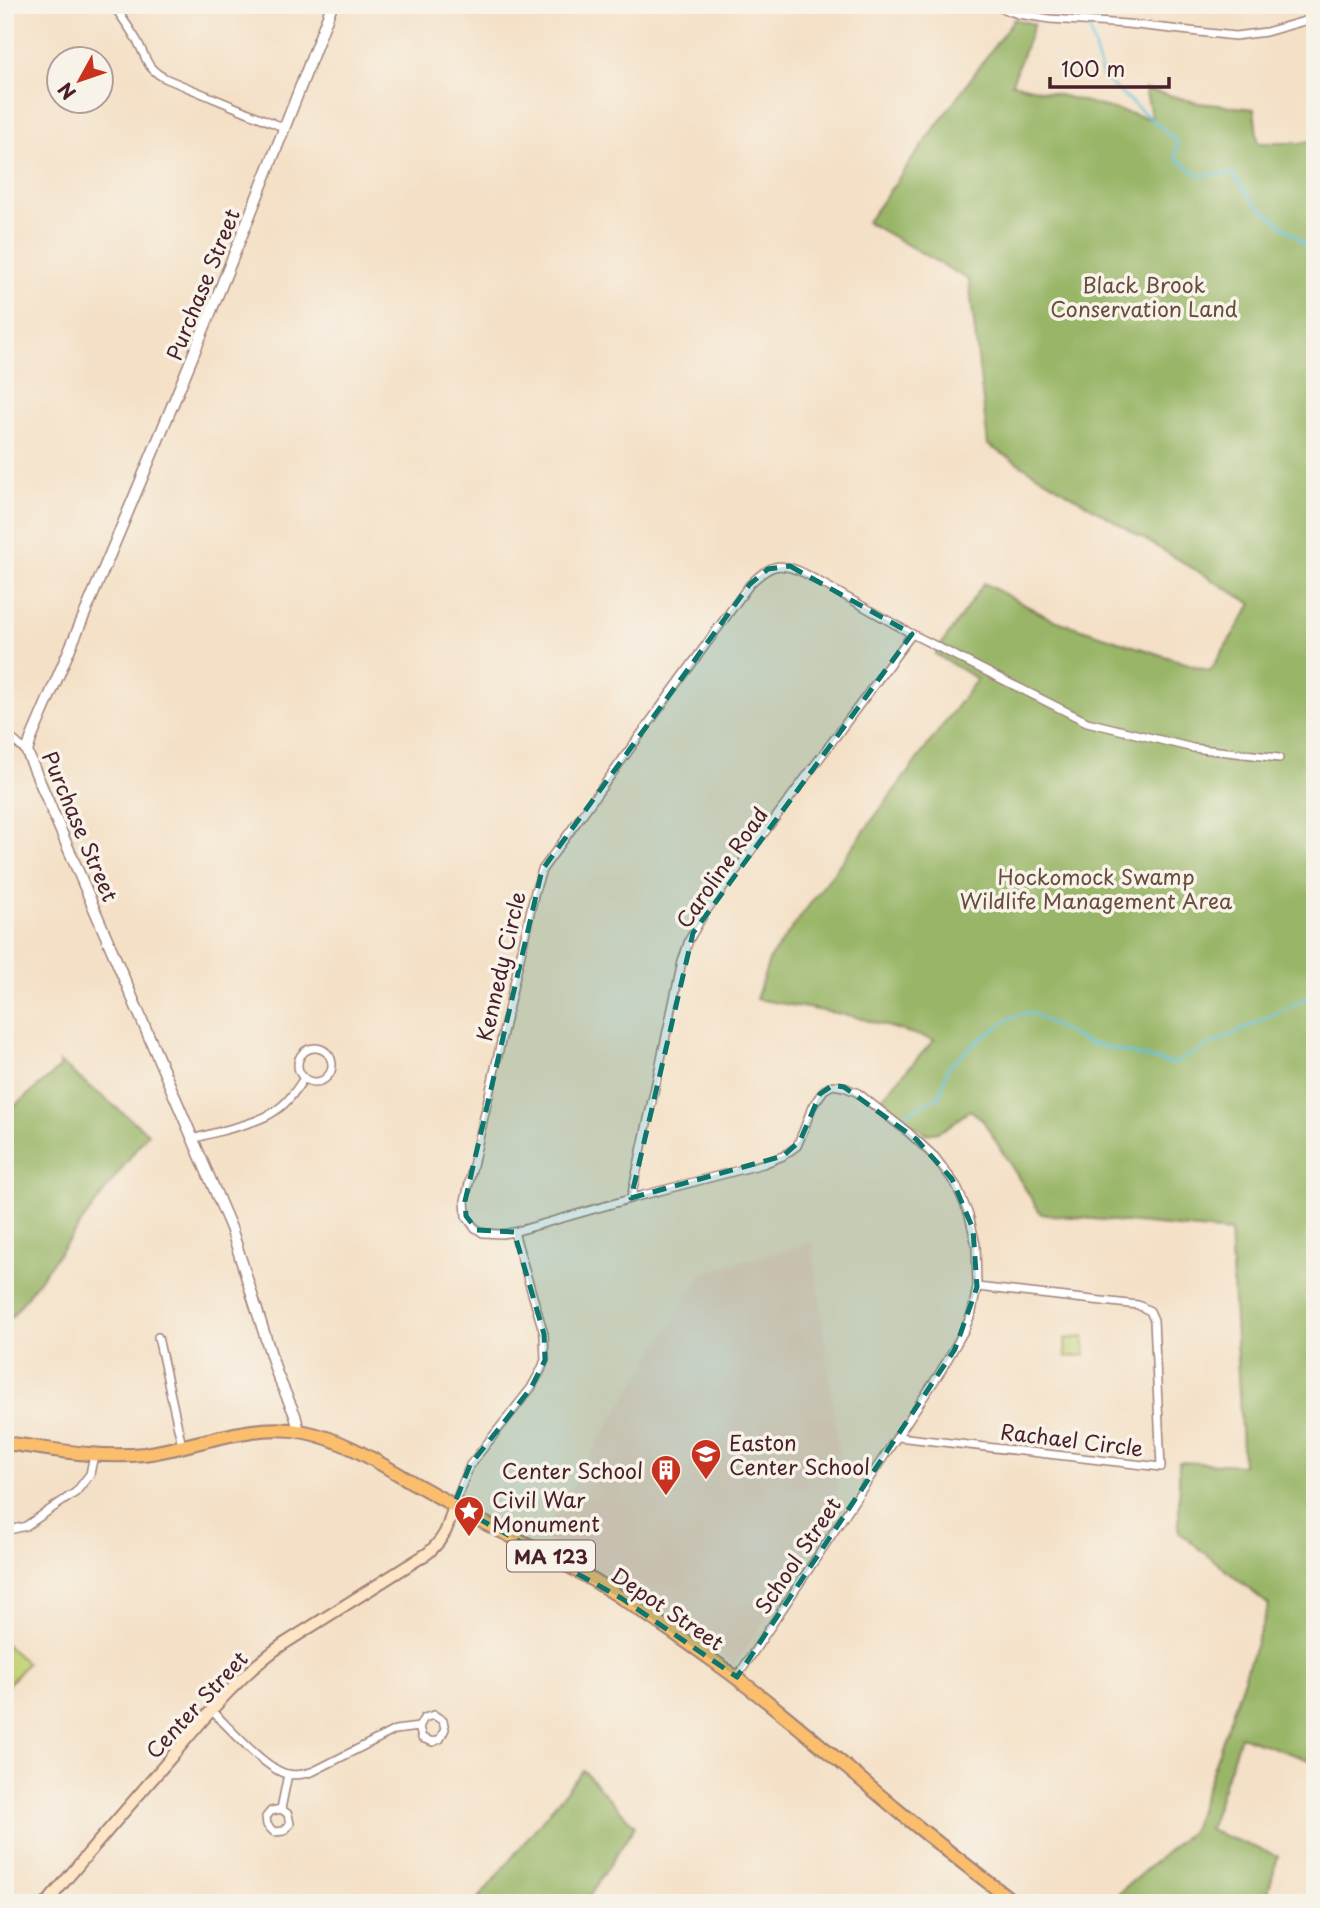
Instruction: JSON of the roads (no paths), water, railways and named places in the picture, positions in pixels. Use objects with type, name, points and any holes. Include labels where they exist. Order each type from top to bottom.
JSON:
[{"type":"highway","name":"Depot Street","points":[[5,1443],[94,1455],[141,1454],[242,1433],[278,1430],[299,1431],[327,1438],[358,1450],[491,1527],[550,1555],[621,1598],[737,1677],[1014,1903]]},
{"type":"main road","name":"Center Street","points":[[47,1903],[243,1678],[272,1653],[428,1553],[447,1531],[454,1505]]},
{"type":"street","points":[[113,5],[138,43],[147,64],[156,74],[285,128]]},
{"type":"street","name":"Purchase Street","points":[[299,1431],[277,1374],[231,1228],[27,752],[192,359],[332,5]]},
{"type":"street","points":[[992,5],[1041,18],[1235,36],[1266,32],[1315,18]]},
{"type":"street","name":"Kennedy Circle","points":[[828,1087],[811,1107],[797,1146],[783,1156],[763,1164],[514,1232],[495,1234],[478,1230],[468,1220],[465,1212],[464,1201],[542,870],[750,584],[768,569],[778,565],[790,566],[912,634],[1087,722],[1193,748],[1279,758]]},
{"type":"street","name":"Caroline Road","points":[[631,1198],[682,962],[693,933],[704,914],[912,634]]},
{"type":"street","points":[[5,733],[27,752]]},
{"type":"street","points":[[313,1048],[323,1050],[331,1061],[326,1078],[317,1081],[304,1078],[298,1065],[300,1056],[313,1048]]},
{"type":"street","points":[[192,1139],[268,1116],[289,1099],[304,1078]]},
{"type":"street","name":"School Street","points":[[737,1677],[961,1338],[972,1312],[977,1287],[977,1254],[971,1222],[960,1192],[947,1172],[916,1139],[858,1093],[836,1085],[828,1087]]},
{"type":"street","points":[[454,1505],[470,1465],[531,1388],[545,1360],[544,1334],[514,1232]]},
{"type":"street","name":"Rachael Circle","points":[[898,1437],[1161,1467],[1154,1320],[1150,1311],[1138,1306],[977,1287]]},
{"type":"street","points":[[158,1337],[182,1446]]},
{"type":"street","points":[[5,1531],[26,1526],[76,1492],[90,1474],[94,1455]]},
{"type":"street","points":[[212,1711],[268,1763],[288,1774],[311,1772],[395,1730],[419,1727]]},
{"type":"street","points":[[281,1809],[288,1774]]},
{"type":"waterway","points":[[1086,5],[1087,15]]},
{"type":"waterway","points":[[1089,27],[1103,78],[1177,141],[1176,158],[1198,175],[1233,174],[1252,200],[1315,250]]},
{"type":"waterway","points":[[904,1115],[940,1095],[948,1067],[979,1040],[1010,1018],[1029,1012],[1086,1042],[1172,1064],[1315,994]]},
{"type":"place","name":"Easton Center School","points":[[706,1481]]},
{"type":"place","name":"Center School","points":[[666,1497]]},
{"type":"place","name":"Civil War Monument","points":[[469,1538]]},
{"type":"park label","name":"Black Brook Conservation Land","points":[[1144,296]]},
{"type":"park label","name":"Hockomock Swamp Wildlife Management Area","points":[[1096,888]]}]
